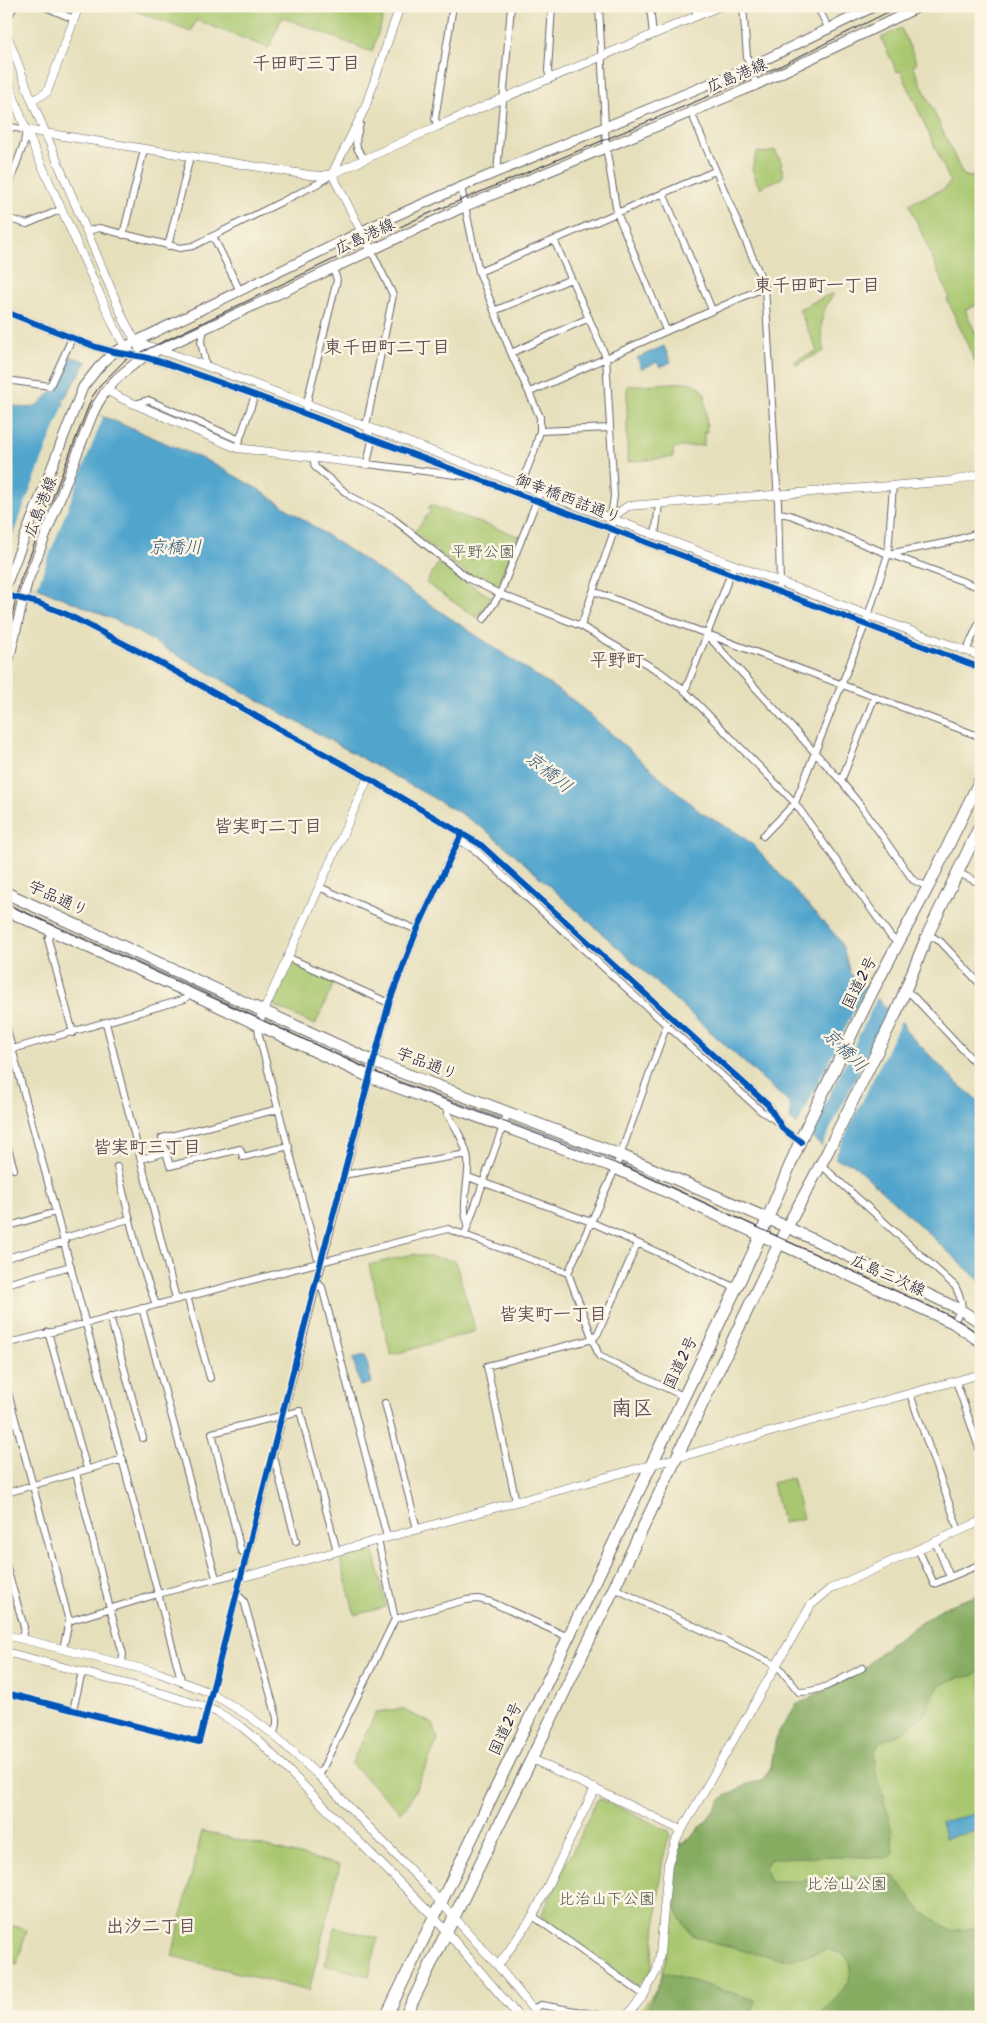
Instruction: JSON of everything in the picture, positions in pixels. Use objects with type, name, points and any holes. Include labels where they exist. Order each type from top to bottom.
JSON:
[{"type":"highway","name":"国道2号","points":[[386,2017],[736,1288],[768,1219],[802,1137],[872,992],[928,887],[981,778]]},
{"type":"highway","points":[[405,2017],[532,1759],[787,1227],[827,1153],[896,1013],[928,934],[956,872],[981,824]]},
{"type":"highway","name":"宇品通り","points":[[6,893],[374,1062],[620,1155],[787,1227]]},
{"type":"highway","name":"宇品通り","points":[[6,910],[191,993],[370,1077],[616,1168],[780,1244]]},
{"type":"main road","name":"広島港線","points":[[8,580],[83,387],[114,352],[362,232],[461,187],[750,67],[875,6]]},
{"type":"main road","name":"広島港線","points":[[6,672],[27,584],[93,413],[113,380],[144,357],[466,206],[756,85],[920,6]]},
{"type":"main road","name":"広島三次線","points":[[787,1227],[962,1310],[981,1323]]},
{"type":"main road","name":"広島三次線","points":[[780,1244],[953,1322],[981,1342]]},
{"type":"street","points":[[6,16],[9,16],[14,6]]},
{"type":"street","points":[[43,6],[74,19]]},
{"type":"street","points":[[32,101],[47,92],[79,6]]},
{"type":"street","points":[[365,158],[359,153],[355,140],[400,6]]},
{"type":"street","points":[[438,126],[435,119],[453,6]]},
{"type":"street","points":[[497,173],[511,6]]},
{"type":"street","points":[[550,78],[548,71],[552,6]]},
{"type":"street","points":[[599,6],[606,146],[618,213],[666,330]]},
{"type":"street","points":[[650,6],[653,35]]},
{"type":"street","points":[[694,6],[696,16]]},
{"type":"street","points":[[88,231],[99,228],[168,246],[180,248],[192,246],[365,158],[720,6]]},
{"type":"street","points":[[744,6],[747,57],[756,85]]},
{"type":"street","points":[[817,6],[828,29]]},
{"type":"street","points":[[6,32],[32,101],[124,320],[144,357]]},
{"type":"street","points":[[6,76],[26,130],[112,324],[125,347],[144,357]]},
{"type":"street","points":[[332,174],[364,109]]},
{"type":"street","points":[[691,112],[766,287],[779,514],[780,582],[777,592]]},
{"type":"street","points":[[6,126],[190,158],[309,175],[322,176],[332,174]]},
{"type":"street","points":[[6,193],[24,143],[26,130]]},
{"type":"street","points":[[123,235],[144,150]]},
{"type":"street","points":[[168,246],[190,158]]},
{"type":"street","points":[[479,272],[715,171]]},
{"type":"street","points":[[332,174],[393,295],[366,426],[372,440],[367,464]]},
{"type":"street","points":[[461,187],[479,272],[511,353],[540,417],[540,431],[534,452],[517,494]]},
{"type":"street","points":[[663,194],[712,310]]},
{"type":"street","points":[[6,218],[27,224],[62,209]]},
{"type":"street","points":[[212,236],[240,291]]},
{"type":"street","points":[[554,240],[606,357],[614,496],[611,518],[614,531],[581,626]]},
{"type":"street","points":[[304,414],[337,280],[333,268]]},
{"type":"street","points":[[494,312],[571,278]]},
{"type":"street","points":[[530,392],[766,287]]},
{"type":"street","points":[[6,312],[114,352],[144,357]]},
{"type":"street","points":[[511,353],[589,318]]},
{"type":"street","points":[[204,330],[201,342],[206,366]]},
{"type":"street","points":[[6,380],[50,386],[72,338]]},
{"type":"street","name":"御幸橋西詰通り","points":[[136,342],[206,366],[868,616],[981,656]]},
{"type":"street","name":"御幸橋西詰通り","points":[[144,357],[255,395],[981,668]]},
{"type":"street","points":[[106,390],[135,404],[238,444],[313,458],[467,476]]},
{"type":"street","points":[[238,444],[255,395]]},
{"type":"street","points":[[540,431],[610,428]]},
{"type":"street","points":[[313,458],[315,467],[350,496],[391,517],[461,574],[500,594],[581,626],[660,672],[685,692],[795,803],[891,938],[899,943]]},
{"type":"street","points":[[611,518],[628,506],[953,480],[981,474]]},
{"type":"street","points":[[763,836],[795,803],[865,625],[888,554],[893,485]]},
{"type":"street","points":[[484,620],[500,594],[540,492]]},
{"type":"street","points":[[656,536],[659,504]]},
{"type":"street","points":[[779,514],[790,516],[981,588]]},
{"type":"street","points":[[888,554],[949,542],[981,532]]},
{"type":"street","points":[[685,692],[734,565]]},
{"type":"street","points":[[593,590],[707,635],[981,737]]},
{"type":"street","points":[[6,595],[66,614],[142,653],[368,778],[493,855],[768,1105],[783,1130],[802,1137]]},
{"type":"street","points":[[966,651],[981,618]]},
{"type":"street","points":[[707,635],[841,782],[861,806],[913,880],[928,887]]},
{"type":"street","points":[[841,782],[875,696]]},
{"type":"street","points":[[321,1261],[317,1256],[259,1036],[258,1024],[368,778]]},
{"type":"street","points":[[6,1693],[199,1742],[321,1261],[389,1003],[417,930],[460,836]]},
{"type":"street","points":[[460,836],[761,1111],[779,1123]]},
{"type":"street","points":[[956,872],[981,884]]},
{"type":"street","points":[[319,887],[417,930]]},
{"type":"street","points":[[52,930],[48,939],[73,1033]]},
{"type":"street","points":[[928,934],[941,942],[981,985]]},
{"type":"street","points":[[287,958],[389,1003]]},
{"type":"street","points":[[906,991],[913,996],[981,1069]]},
{"type":"street","points":[[9,1050],[185,999],[191,993]]},
{"type":"street","points":[[106,1023],[176,1299]]},
{"type":"street","points":[[667,1024],[616,1168],[568,1273],[599,1356],[683,1396]]},
{"type":"street","points":[[6,1026],[9,1050],[64,1240],[84,1322],[123,1459],[182,1682]]},
{"type":"street","points":[[449,1106],[447,1112],[457,1128],[467,1154],[468,1177],[465,1216],[468,1222]]},
{"type":"street","points":[[279,1109],[162,1138],[170,1166],[240,1149],[243,1157],[289,1146]]},
{"type":"street","points":[[465,1234],[508,1112]]},
{"type":"street","points":[[6,1142],[14,1169]]},
{"type":"street","points":[[140,1159],[166,1152]]},
{"type":"street","points":[[345,1173],[467,1154]]},
{"type":"street","points":[[820,1164],[955,1286],[963,1302],[962,1310],[953,1322]]},
{"type":"street","points":[[116,1167],[139,1257],[156,1305]]},
{"type":"street","points":[[468,1177],[591,1222],[736,1288]]},
{"type":"street","points":[[6,1214],[8,1226],[56,1212]]},
{"type":"street","points":[[6,1258],[129,1219]]},
{"type":"street","points":[[6,1344],[84,1322],[448,1229],[568,1273]]},
{"type":"street","points":[[516,1502],[487,1366],[593,1339],[598,1333],[637,1244]]},
{"type":"street","points":[[6,1284],[71,1266]]},
{"type":"street","points":[[316,1282],[322,1287],[388,1537]]},
{"type":"street","points":[[187,1296],[210,1378]]},
{"type":"street","points":[[142,1308],[216,1578]]},
{"type":"street","points":[[110,1316],[143,1438]]},
{"type":"street","points":[[48,1332],[87,1469]]},
{"type":"street","points":[[69,1621],[216,1578],[241,1575],[337,1551],[981,1374]]},
{"type":"street","points":[[956,1381],[981,1454]]},
{"type":"street","points":[[6,1385],[69,1621],[63,1649]]},
{"type":"street","points":[[910,1394],[958,1531]]},
{"type":"street","points":[[384,1403],[417,1529]]},
{"type":"street","points":[[246,1554],[241,1551],[212,1433],[300,1411],[337,1551]]},
{"type":"street","points":[[6,1493],[123,1459]]},
{"type":"street","points":[[271,1460],[276,1461],[296,1541]]},
{"type":"street","points":[[76,1473],[123,1654],[122,1664]]},
{"type":"street","points":[[626,2017],[644,1995],[657,1970],[668,1864],[680,1830],[778,1666],[804,1615],[819,1597],[843,1583],[980,1520]]},
{"type":"street","points":[[319,1776],[395,1619],[378,1540]]},
{"type":"street","points":[[937,1546],[950,1577]]},
{"type":"street","points":[[918,1549],[934,1584],[981,1564]]},
{"type":"street","points":[[6,1565],[24,1627],[22,1638]]},
{"type":"street","points":[[614,1588],[778,1666],[799,1692],[811,1692],[825,1687],[862,1668]]},
{"type":"street","points":[[236,1593],[244,1601],[277,1718],[277,1725],[273,1734]]},
{"type":"street","points":[[395,1619],[466,1600],[478,1599],[491,1602],[568,1637]]},
{"type":"street","points":[[6,1635],[159,1673],[211,1693],[249,1716],[273,1734],[319,1776],[441,1902],[498,1966],[539,2017]]},
{"type":"street","points":[[6,1652],[166,1694],[219,1713],[242,1727],[260,1742],[434,1917],[519,2017]]},
{"type":"street","points":[[73,1710],[82,1672]]},
{"type":"street","points":[[532,1759],[680,1830]]},
{"type":"street","points":[[498,1966],[533,1916],[595,1788]]},
{"type":"street","points":[[533,1916],[644,1995]]},
{"type":"street","points":[[532,2009],[541,2006],[610,2017]]},
{"type":"green space","points":[[122,6],[387,6],[372,52],[282,17],[269,48],[196,20],[191,32]]},
{"type":"green space","points":[[901,28],[917,63],[913,66],[963,175],[970,177],[981,173],[981,303],[965,310],[981,345],[981,375],[947,299],[950,297],[909,204],[946,188],[950,181],[901,71],[897,72],[881,38]]},
{"type":"green space","points":[[775,150],[782,164],[780,165],[784,173],[782,178],[759,187],[752,169],[757,152],[767,153]]},
{"type":"green space","points":[[831,294],[834,295],[826,307],[822,322],[824,351],[796,365],[795,361],[817,351],[799,309]]},
{"type":"green space","points":[[688,382],[700,387],[705,394],[707,432],[704,432],[704,445],[673,448],[673,457],[627,462],[627,386]]},
{"type":"green space","name":"平野公園","points":[[431,505],[518,536],[498,586],[495,588],[484,583],[463,570],[414,532],[431,511],[428,509]]},
{"type":"green space","points":[[438,563],[491,597],[477,618],[426,583]]},
{"type":"green space","points":[[293,964],[334,983],[315,1025],[275,1006],[273,1000],[288,965]]},
{"type":"green space","points":[[413,1254],[455,1261],[476,1331],[391,1355],[369,1265]]},
{"type":"green space","points":[[792,1478],[803,1518],[783,1523],[772,1483]]},
{"type":"green space","points":[[369,1551],[375,1554],[386,1607],[355,1615],[340,1559]]},
{"type":"green space","name":"比治山公園","points":[[981,1594],[981,2017],[636,2017],[655,1991],[661,1979],[666,1956],[674,1861],[680,1843],[685,1844],[707,1820],[723,1798],[762,1781],[774,1763],[877,1655],[898,1638],[944,1608]]},
{"type":"green space","name":"比治山公園","points":[[981,1594],[981,1670],[972,1676],[960,1677],[940,1685],[924,1715],[904,1731],[881,1742],[874,1752],[876,1772],[891,1826],[893,1855],[885,1858],[836,1856],[776,1858],[769,1860],[765,1868],[769,1881],[798,1881],[886,1874],[895,1877],[921,1911],[951,1931],[981,1927],[981,2017],[818,2017],[840,1993],[849,1978],[850,1964],[844,1954],[827,1949],[787,1959],[717,1944],[692,1935],[678,1914],[672,1890],[678,1849],[706,1822],[723,1797],[747,1784],[762,1781],[771,1767],[776,1737],[796,1705],[864,1669],[898,1638],[944,1607]]},
{"type":"green space","points":[[402,1709],[433,1724],[438,1740],[409,1803],[400,1812],[351,1764],[376,1712]]},
{"type":"green space","name":"比治山下公園","points":[[601,1799],[670,1833],[662,1863],[652,1966],[649,1974],[638,1986],[543,1919],[542,1914],[597,1800]]},
{"type":"green space","points":[[202,1831],[340,1865],[309,1991],[172,1956]]},
{"type":"green space","points":[[6,1924],[27,1930],[17,1964],[6,1961]]},
{"type":"green space","points":[[335,1927],[378,1938],[369,1976],[325,1965]]},
{"type":"green space","points":[[664,1972],[755,2000],[751,2017],[641,2017],[649,2006]]},
{"type":"water","points":[[664,346],[671,362],[660,367],[657,362],[642,369],[637,358]]},
{"type":"water","name":"京橋川","points":[[70,356],[87,362],[62,402],[112,420],[210,462],[258,489],[574,701],[700,812],[739,834],[753,845],[837,937],[843,947],[850,973],[903,1023],[905,1030],[959,1085],[981,1103],[981,1282],[852,1163],[838,1160],[790,1119],[791,1109],[788,1102],[513,853],[484,829],[460,813],[115,620],[6,574],[6,404],[25,408],[35,406],[44,400],[58,386]]},
{"type":"water","points":[[365,1355],[372,1383],[360,1386],[353,1358]]},
{"type":"water","points":[[979,1813],[981,1830],[945,1838],[941,1822]]},
{"type":"pier","points":[[65,402],[103,417],[37,587],[6,575],[6,552]]},
{"type":"pier","points":[[866,986],[878,996],[809,1137],[797,1126]]},
{"type":"pier","points":[[890,1008],[902,1019],[834,1159],[821,1148]]},
{"type":"tram line","points":[[6,642],[20,581],[92,397],[101,384],[125,360],[423,216],[778,67],[900,6]]},
{"type":"tram line","points":[[6,904],[398,1082],[628,1168],[944,1313],[981,1336]]},
{"type":"cycle path","points":[[6,312],[96,347],[168,364],[255,395],[981,668]]},
{"type":"cycle path","points":[[6,595],[38,603],[66,614],[142,653],[368,778],[481,845],[768,1105],[783,1129],[801,1142]]},
{"type":"cycle path","points":[[6,1693],[199,1742],[321,1261],[389,1003],[417,930],[462,833]]},
{"type":"district","name":"千田町三丁目","points":[[306,64]]},
{"type":"district","name":"東千田町一丁目","points":[[817,286]]},
{"type":"district","name":"東千田町二丁目","points":[[387,348]]},
{"type":"district","name":"平野町","points":[[617,661]]},
{"type":"district","name":"皆実町二丁目","points":[[268,827]]},
{"type":"district","name":"皆実町三丁目","points":[[147,1148]]},
{"type":"district","name":"皆実町一丁目","points":[[553,1315]]},
{"type":"district","name":"南区","points":[[632,1409]]},
{"type":"district","name":"出汐二丁目","points":[[151,1927]]}]
